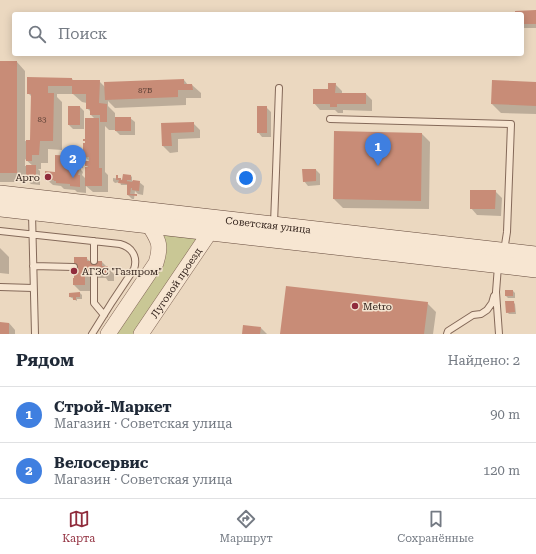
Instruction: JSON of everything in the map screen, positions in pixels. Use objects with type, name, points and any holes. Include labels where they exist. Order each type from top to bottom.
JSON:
[{"type":"main road","name":"Советская улица","points":[[0,194],[273,232],[501,258],[536,269]]},
{"type":"main road","name":"Советская улица","points":[[0,208],[210,232],[273,232]]},
{"type":"main road","name":"Советская улица","points":[[501,258],[536,255]]},
{"type":"street","points":[[108,334],[156,262],[160,252],[158,240],[149,225]]},
{"type":"street","name":"Луговой проезд","points":[[141,334],[210,232]]},
{"type":"lane","points":[[273,232],[279,88]]},
{"type":"lane","points":[[330,119],[511,124],[507,232],[501,258],[496,292],[492,303],[487,310],[481,314],[473,315],[448,331],[447,334]]},
{"type":"lane","points":[[32,211],[35,334]]},
{"type":"lane","points":[[0,230],[120,244],[129,248],[134,254],[136,265],[92,334]]},
{"type":"lane","points":[[94,241],[94,261]]},
{"type":"lane","points":[[33,266],[74,267]]},
{"type":"lane","points":[[94,272],[94,303],[104,315]]},
{"type":"lane","points":[[0,287],[33,288]]},
{"type":"lane","points":[[496,292],[499,334]]},
{"type":"shaded area","points":[[162,233],[201,236],[136,334],[116,334]]},
{"type":"building","points":[[536,10],[536,24],[524,24],[524,12],[515,11]]},
{"type":"building","points":[[0,61],[17,61],[17,173],[0,173]]},
{"type":"building","points":[[27,77],[100,80],[99,103],[107,104],[107,122],[100,122],[100,115],[90,115],[90,109],[86,109],[86,94],[72,94],[72,86],[48,86],[48,93],[54,93],[53,141],[40,141],[39,155],[32,155],[32,161],[26,161],[26,140],[30,140],[31,94],[27,94]]},
{"type":"building","points":[[184,79],[184,84],[192,84],[193,90],[178,90],[178,97],[105,100],[104,82]]},
{"type":"building","points":[[492,80],[536,82],[536,106],[491,104]]},
{"type":"building","points":[[328,83],[336,83],[335,93],[366,93],[366,104],[337,104],[337,107],[330,107],[330,104],[313,104],[313,89],[328,89]]},
{"type":"building","points":[[68,106],[80,106],[80,125],[68,125]]},
{"type":"building","points":[[257,106],[267,106],[267,133],[257,133]]},
{"type":"building","points":[[115,117],[131,117],[131,131],[115,131]]},
{"type":"building","points":[[85,118],[99,118],[99,168],[102,168],[102,186],[85,186],[85,167],[88,166],[85,166],[85,161],[89,161],[89,157],[83,157],[83,143],[85,143],[83,139],[85,139]]},
{"type":"building","points":[[194,122],[194,132],[171,133],[172,146],[162,146],[161,123]]},
{"type":"building","points":[[334,131],[422,133],[421,201],[333,199]]},
{"type":"building","points":[[55,155],[75,156],[75,158],[77,158],[77,161],[75,161],[76,168],[74,168],[74,170],[79,170],[78,175],[80,175],[80,187],[70,186],[70,184],[56,183],[54,180],[45,179],[45,171],[55,172]]},
{"type":"building","points":[[26,165],[36,165],[36,181],[26,180]]},
{"type":"building","points":[[302,169],[316,169],[316,181],[303,182]]},
{"type":"building","points":[[123,174],[131,175],[131,180],[127,180],[127,184],[118,183],[119,180],[116,180],[116,175],[118,175],[118,178],[121,178],[122,180]]},
{"type":"building","points":[[133,180],[140,181],[139,191],[132,190],[131,188],[130,194],[137,194],[137,196],[127,195],[127,181],[132,182]]},
{"type":"building","points":[[470,190],[496,190],[495,209],[470,209]]},
{"type":"building","points":[[74,257],[87,257],[87,261],[102,261],[102,266],[108,266],[108,274],[101,274],[101,272],[85,272],[85,285],[73,285]]},
{"type":"building","name":"Metro","points":[[286,286],[428,302],[424,334],[280,334]]},
{"type":"building","points":[[505,290],[513,290],[513,296],[505,296]]},
{"type":"building","points":[[80,292],[80,297],[76,297],[76,300],[73,300],[73,297],[69,297],[69,293]]},
{"type":"building","points":[[505,301],[514,301],[515,312],[506,313]]},
{"type":"building","points":[[0,322],[9,323],[9,334],[0,334]]},
{"type":"building","points":[[243,325],[261,327],[260,334],[242,334]]},
{"type":"place","name":"Строй-Маркет","points":[[378,166]]},
{"type":"place","name":"Арго","points":[[48,177]]},
{"type":"place","name":"Велосервис","points":[[73,178]]},
{"type":"place","name":"АГЗС \"Газпром\"","points":[[74,271]]},
{"type":"place","name":"Metro","points":[[355,306]]}]
